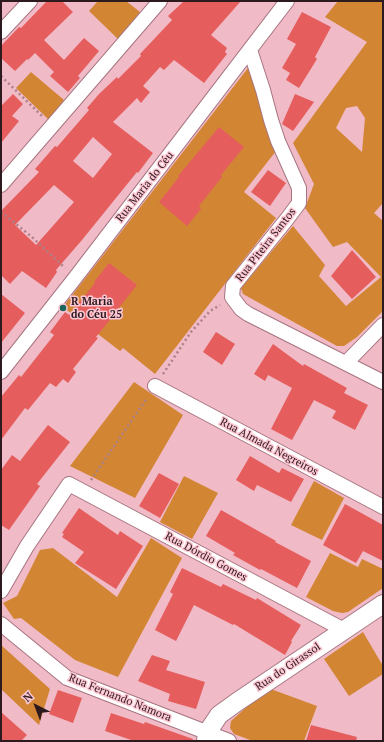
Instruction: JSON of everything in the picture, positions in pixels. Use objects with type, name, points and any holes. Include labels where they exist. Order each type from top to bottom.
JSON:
[{"type":"street","points":[[1,32],[30,1]]},
{"type":"street","points":[[1,185],[160,1]]},
{"type":"street","name":"Rua Maria do Céu","points":[[1,372],[288,1]]},
{"type":"street","name":"Rua Piteira Santos","points":[[250,50],[278,141],[299,188],[299,203],[233,286],[232,297],[241,309],[248,314],[383,382]]},
{"type":"street","points":[[346,363],[383,325]]},
{"type":"street","name":"Rua Almada Negreiros","points":[[156,386],[383,507]]},
{"type":"street","name":"Rua Dórdio Gomes","points":[[1,591],[27,546],[69,484],[344,630]]},
{"type":"street","name":"Rua do Girassol","points":[[207,737],[219,715],[383,604]]},
{"type":"street","name":"Rua Fernando Namora","points":[[1,624],[67,678],[207,737],[229,741]]},
{"type":"path","points":[[1,76],[52,126]]},
{"type":"path","points":[[1,212],[32,237],[75,278]]},
{"type":"path","points":[[82,492],[156,386],[191,332],[210,311]]},
{"type":"shaded area","points":[[98,1],[126,1],[140,12],[118,39],[89,11]]},
{"type":"shaded area","points":[[338,1],[383,1],[383,203],[374,213],[383,221],[383,311],[357,337],[344,346],[337,346],[243,294],[241,288],[293,226],[325,265],[319,276],[346,306],[381,277],[347,242],[333,247],[305,208],[314,184],[293,143],[367,42],[325,17]],"holes":[[[357,106],[365,118],[362,152],[336,128],[346,108]]]},
{"type":"shaded area","points":[[248,68],[276,151],[244,192],[276,218],[155,374],[123,348],[120,351],[63,307]]},
{"type":"shaded area","points":[[31,72],[64,100],[49,120],[16,88]]},
{"type":"shaded area","points":[[134,382],[183,415],[135,498],[70,466]]},
{"type":"shaded area","points":[[184,476],[218,493],[192,539],[160,522]]},
{"type":"shaded area","points":[[314,481],[344,498],[322,540],[291,525]]},
{"type":"shaded area","points":[[151,538],[182,558],[118,677],[75,660],[21,618],[14,619],[3,603],[17,596],[40,550],[53,548],[117,597]]},
{"type":"shaded area","points":[[330,553],[358,567],[362,559],[383,569],[383,588],[348,612],[342,613],[333,611],[306,597]]},
{"type":"shaded area","points":[[363,632],[383,666],[383,674],[349,696],[324,659]]},
{"type":"shaded area","points":[[1,645],[50,689],[39,725],[1,689]]},
{"type":"shaded area","points":[[268,688],[317,706],[304,741],[253,741],[234,734],[230,728],[231,721]]},
{"type":"building","points":[[47,1],[62,1],[73,12],[44,40],[64,60],[84,38],[99,51],[78,76],[80,78],[68,92],[50,76],[54,72],[35,53],[15,71],[1,58],[1,46]]},
{"type":"building","points":[[184,1],[241,1],[211,35],[227,48],[225,52],[227,54],[204,83],[174,60],[164,70],[160,67],[143,86],[150,92],[141,103],[137,98],[113,122],[153,153],[138,173],[137,172],[56,270],[57,272],[46,288],[22,271],[10,284],[1,275],[1,211],[39,172],[35,169],[55,146],[57,147],[89,110],[87,108],[99,94],[117,77],[118,79],[141,56],[140,54],[172,20],[168,16]],"holes":[[[93,137],[112,154],[93,178],[73,161]],[[54,185],[74,202],[36,245],[15,225]]]},
{"type":"building","points":[[302,12],[331,27],[315,57],[317,59],[299,88],[286,80],[290,73],[282,68],[296,44],[287,39]]},
{"type":"building","points":[[13,94],[23,104],[12,116],[19,121],[1,143],[1,106]]},
{"type":"building","points":[[295,94],[314,102],[293,131],[282,124]]},
{"type":"building","points":[[219,127],[244,147],[221,175],[222,177],[199,206],[201,209],[187,226],[159,202],[179,177],[178,176]]},
{"type":"building","points":[[268,170],[286,183],[270,206],[251,192]]},
{"type":"building","points":[[352,250],[376,277],[352,299],[331,276]]},
{"type":"building","points":[[109,263],[137,285],[73,369],[76,372],[68,383],[63,379],[56,387],[50,383],[28,410],[25,408],[1,440],[1,397],[19,375],[21,377],[54,335],[50,332],[65,312],[69,315]]},
{"type":"building","points":[[1,294],[25,313],[1,343]]},
{"type":"building","points":[[216,332],[235,344],[222,365],[203,352]]},
{"type":"building","points":[[273,344],[303,366],[304,364],[347,388],[344,393],[368,405],[355,430],[332,418],[336,411],[314,400],[292,440],[271,429],[292,388],[268,375],[265,381],[254,374]]},
{"type":"building","points":[[48,425],[70,442],[37,484],[40,486],[9,530],[1,525],[1,470],[12,455],[20,461]]},
{"type":"building","points":[[250,456],[279,473],[282,468],[304,479],[291,502],[257,485],[254,491],[236,480]]},
{"type":"building","points":[[159,473],[179,484],[160,518],[139,506]]},
{"type":"building","points":[[345,504],[383,525],[383,561],[363,551],[356,563],[323,545]]},
{"type":"building","points":[[79,508],[118,535],[120,531],[143,546],[116,589],[75,563],[84,552],[62,537],[64,534],[62,533]]},
{"type":"building","points":[[221,510],[276,541],[275,542],[311,561],[297,588],[233,555],[235,553],[206,536]]},
{"type":"building","points":[[182,568],[221,587],[223,584],[256,600],[257,598],[301,625],[291,641],[292,642],[285,655],[234,624],[233,625],[194,605],[176,641],[155,630],[173,594],[170,592]]},
{"type":"building","points":[[152,655],[170,661],[166,670],[205,682],[196,709],[168,701],[170,694],[138,681]]},
{"type":"building","points":[[58,690],[82,698],[73,723],[49,714]]},
{"type":"building","points":[[1,712],[27,735],[21,741],[1,741]]},
{"type":"building","points":[[111,713],[144,724],[145,722],[193,739],[192,741],[134,741],[105,731]]},
{"type":"building","points":[[311,725],[357,737],[356,741],[306,741]]},
{"type":"place","name":"R Maria do Céu 25","points":[[63,308]]}]
